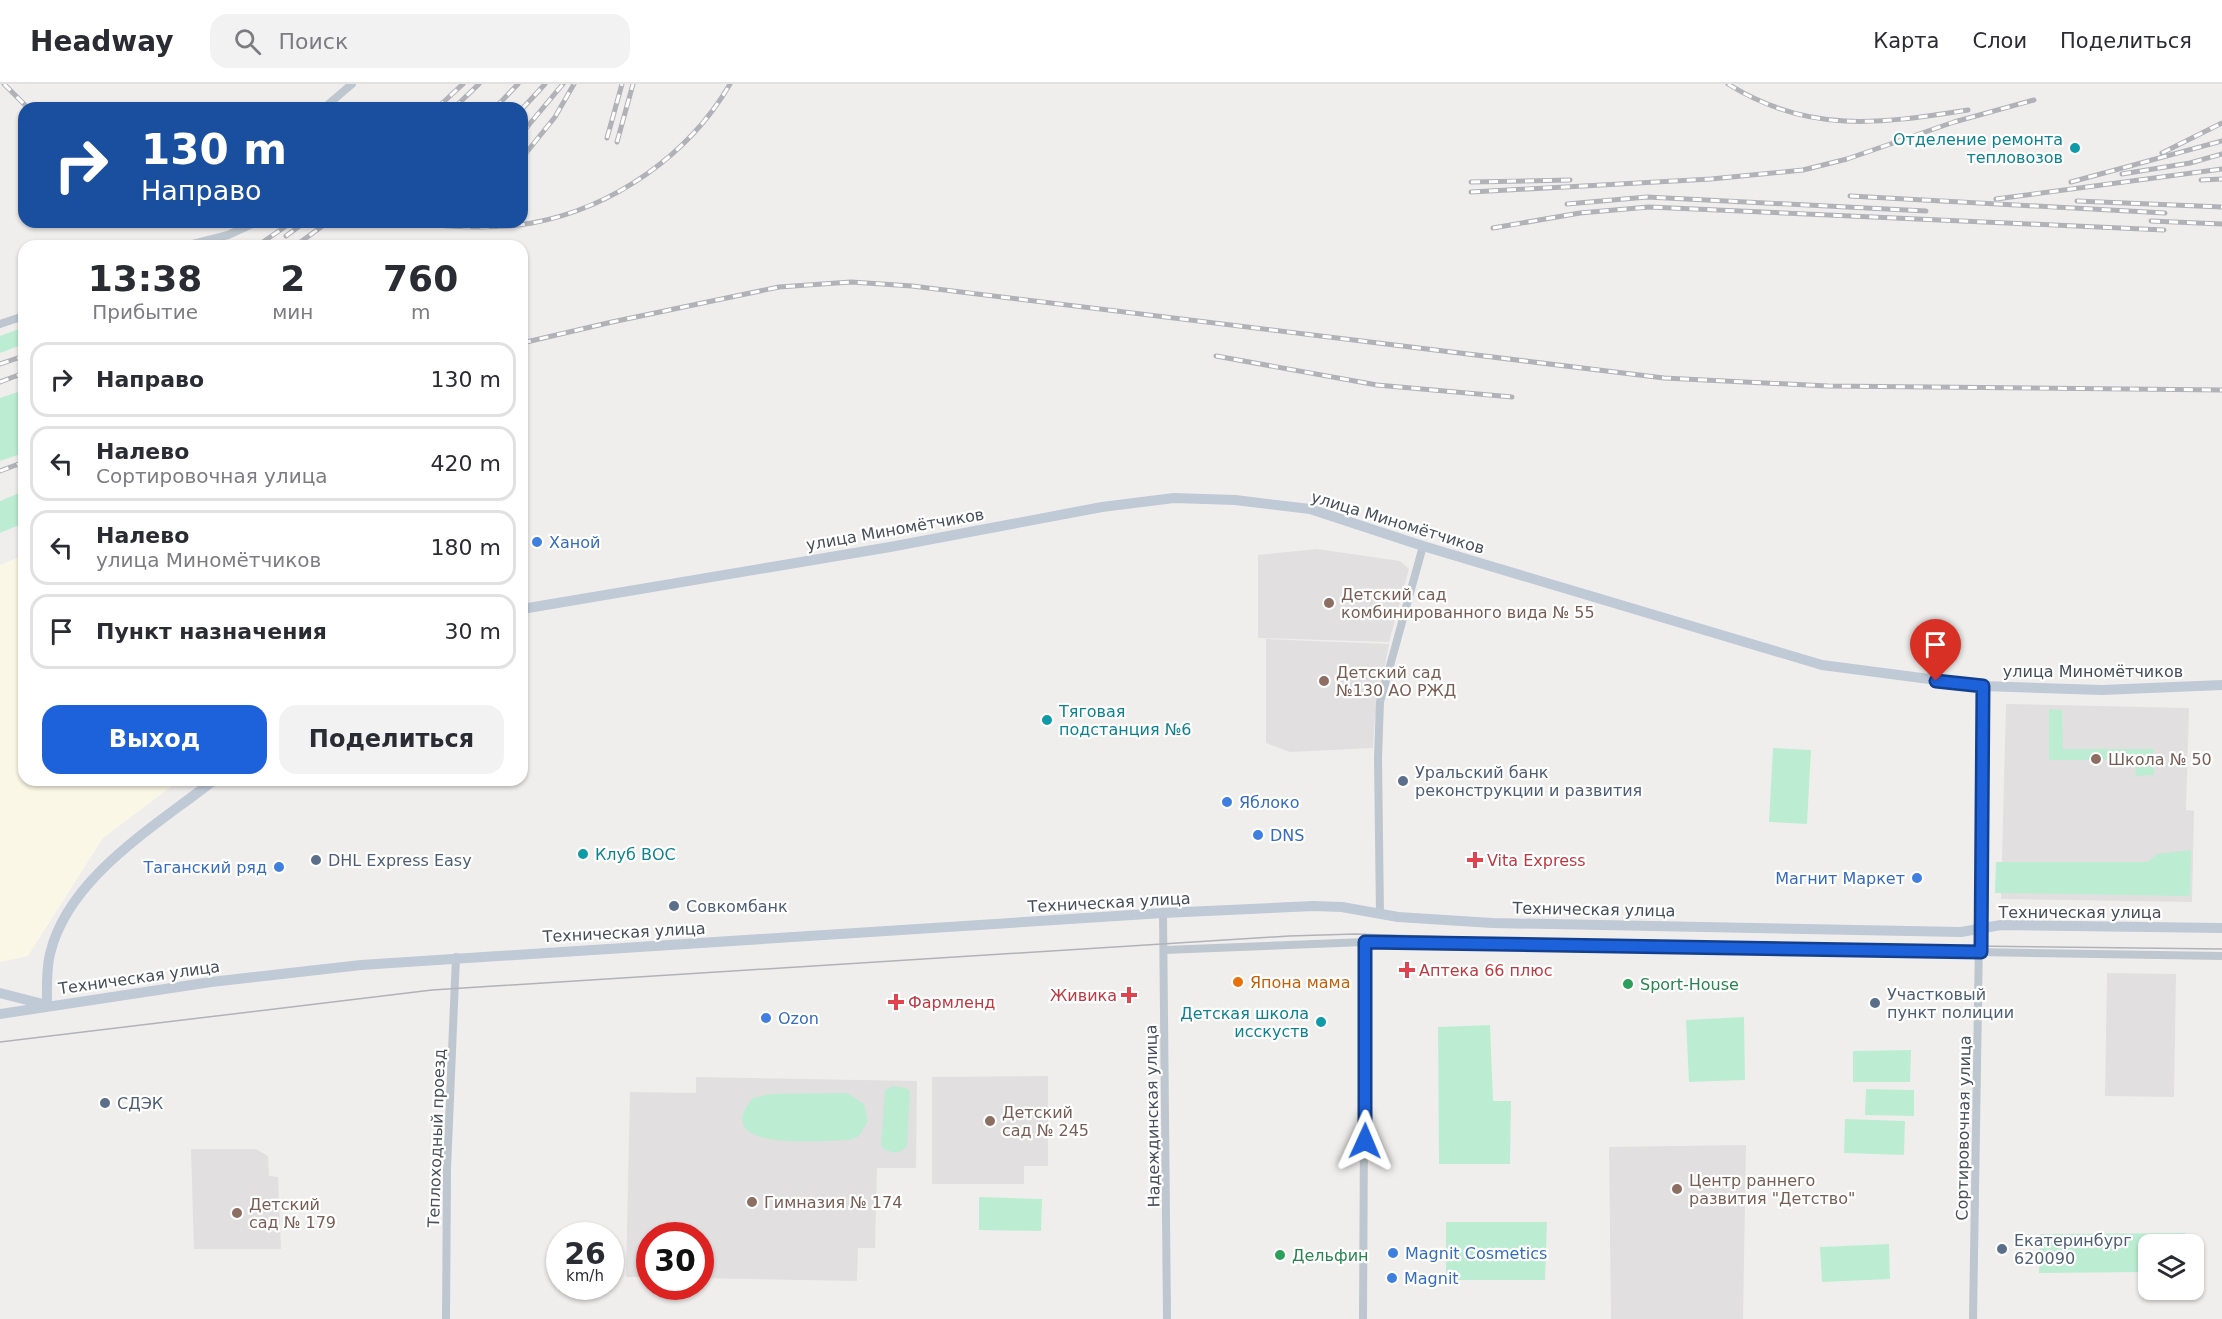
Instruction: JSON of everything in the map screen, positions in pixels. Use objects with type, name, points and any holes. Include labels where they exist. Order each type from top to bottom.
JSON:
[{"type":"main road","name":"улица Миномётчиков","points":[[528,608],[890,547],[1102,507],[1174,498],[1235,500],[1310,509],[1423,546],[1822,665],[1983,686],[2102,690],[2222,685]]},
{"type":"main road","points":[[0,993],[47,1005],[49,956],[61,923],[76,897],[119,852],[206,786]]},
{"type":"main road","name":"Техническая улица","points":[[0,1014],[47,1005],[211,982],[456,957],[1163,912],[1313,906],[1492,923],[1961,932],[2001,925],[2222,928]]},
{"type":"street","points":[[331,102],[352,84]]},
{"type":"street","points":[[208,240],[244,228]]},
{"type":"street","points":[[0,324],[18,318]]},
{"type":"street","points":[[1380,914],[1380,702],[1423,546]]},
{"type":"street","name":"Сортировочная улица","points":[[1973,1319],[1981,952],[1983,686]]},
{"type":"street","name":"Надеждинская улица","points":[[1163,912],[1167,1319]]},
{"type":"street","points":[[1164,950],[1365,942],[2222,956]]},
{"type":"street","points":[[1363,1319],[1365,942]]},
{"type":"street","name":"Теплоходный проезд","points":[[446,1319],[447,1169],[456,957]]},
{"type":"shaded area","name":"Детский сад комбинированного вида № 55","points":[[1317,549],[1400,561],[1409,569],[1389,642],[1258,638],[1258,555]]},
{"type":"shaded area","name":"Таганский ряд","points":[[18,558],[18,786],[172,786],[103,838],[28,956],[0,962],[0,565]]},
{"type":"shaded area","name":"Детский сад №130 АО РЖД","points":[[1266,639],[1389,644],[1375,718],[1373,748],[1290,752],[1266,743]]},
{"type":"shaded area","name":"Школа № 50","points":[[2006,704],[2189,708],[2186,810],[2194,811],[2192,902],[2001,899]]},
{"type":"shaded area","points":[[2107,973],[2176,974],[2174,1097],[2105,1096]]},
{"type":"shaded area","name":"Детский сад № 245","points":[[1048,1076],[1048,1166],[1024,1166],[1024,1184],[932,1184],[932,1077]]},
{"type":"shaded area","name":"Гимназия № 174","points":[[696,1077],[917,1081],[916,1168],[877,1168],[875,1248],[858,1248],[857,1281],[714,1278],[714,1222],[636,1222],[636,1277],[626,1277],[630,1092],[696,1093]]},
{"type":"shaded area","points":[[1746,1145],[1743,1319],[1611,1319],[1609,1147]]},
{"type":"shaded area","name":"Детский сад № 179","points":[[191,1149],[256,1149],[268,1156],[269,1176],[278,1177],[281,1249],[194,1249]]},
{"type":"green space","points":[[18,329],[18,346],[0,353],[0,336]]},
{"type":"green space","points":[[18,392],[18,455],[0,461],[0,398]]},
{"type":"green space","points":[[18,494],[18,526],[0,533],[0,501]]},
{"type":"green space","points":[[2049,709],[2062,710],[2063,749],[2154,749],[2154,775],[2136,776],[2135,760],[2049,760]]},
{"type":"green space","points":[[1773,748],[1811,750],[1807,824],[1769,822]]},
{"type":"green space","points":[[2191,850],[2190,896],[1995,893],[1996,862],[2147,862],[2158,854]]},
{"type":"green space","points":[[1744,1017],[1745,1080],[1689,1082],[1686,1020]]},
{"type":"green space","points":[[1490,1025],[1493,1101],[1511,1101],[1510,1164],[1439,1164],[1438,1027]]},
{"type":"green space","points":[[1911,1050],[1910,1082],[1853,1082],[1853,1051]]},
{"type":"green space","points":[[893,1086],[906,1088],[910,1092],[907,1146],[901,1151],[894,1152],[881,1145],[885,1090]]},
{"type":"green space","points":[[1866,1089],[1914,1090],[1914,1116],[1865,1115]]},
{"type":"green space","points":[[847,1093],[864,1104],[868,1121],[859,1136],[850,1140],[775,1140],[757,1135],[745,1128],[743,1116],[753,1098],[770,1094]]},
{"type":"green space","points":[[1845,1119],[1905,1121],[1904,1155],[1844,1153]]},
{"type":"green space","points":[[979,1197],[1042,1199],[1041,1231],[979,1230]]},
{"type":"green space","points":[[1446,1222],[1547,1222],[1545,1280],[1446,1280]]},
{"type":"green space","points":[[2185,1233],[2138,1234],[2138,1272],[2039,1273],[2040,1234]]},
{"type":"green space","points":[[1889,1244],[1890,1279],[1822,1282],[1820,1247]]},
{"type":"tram line","points":[[0,1042],[432,990],[1289,936],[1355,934],[1621,942],[2222,949]]},
{"type":"railway","points":[[4,84],[22,102]]},
{"type":"railway","points":[[444,102],[463,84]]},
{"type":"railway","points":[[460,102],[479,84]]},
{"type":"railway","points":[[501,102],[518,84]]},
{"type":"railway","points":[[528,102],[545,84]]},
{"type":"railway","points":[[528,126],[563,84]]},
{"type":"railway","points":[[528,151],[555,117],[574,84]]},
{"type":"railway","points":[[607,138],[622,84]]},
{"type":"railway","points":[[617,142],[633,84]]},
{"type":"railway","points":[[528,224],[562,216],[591,205],[646,174],[693,134],[713,110],[730,84]]},
{"type":"railway","points":[[1728,84],[1758,100],[1787,111],[1816,118],[1874,121],[1968,110]]},
{"type":"railway","points":[[1471,192],[1711,179],[1803,170],[1847,159],[1954,122],[2034,100]]},
{"type":"railway","points":[[2162,153],[2222,123]]},
{"type":"railway","points":[[2071,182],[2222,141]]},
{"type":"railway","points":[[2122,174],[2190,163],[2222,154]]},
{"type":"railway","points":[[1996,199],[2222,169]]},
{"type":"railway","points":[[2201,180],[2222,179]]},
{"type":"railway","points":[[1471,182],[1570,180]]},
{"type":"railway","points":[[1850,196],[2165,213]]},
{"type":"railway","points":[[1567,204],[1647,197],[1926,211]]},
{"type":"railway","points":[[2077,201],[2222,207]]},
{"type":"railway","points":[[1493,228],[1580,213],[1649,207],[2164,230]]},
{"type":"railway","points":[[2151,221],[2222,224]]},
{"type":"railway","points":[[266,240],[283,228]]},
{"type":"railway","points":[[286,236],[297,228]]},
{"type":"railway","points":[[303,240],[320,228]]},
{"type":"railway","points":[[528,342],[779,287],[851,282],[912,286],[1664,378],[1828,386],[2222,390]]},
{"type":"railway","points":[[1216,356],[1377,385],[1512,397]]},
{"type":"railway","points":[[0,364],[18,358]]},
{"type":"railway","points":[[0,382],[18,375]]},
{"type":"railway","points":[[0,471],[18,464]]},
{"type":"place","name":"Отделение ремонта тепловозов","points":[[2075,148]]},
{"type":"place","name":"Ханой","points":[[537,542]]},
{"type":"place","name":"Детский сад комбинированного вида № 55","points":[[1329,603]]},
{"type":"place","name":"Детский сад №130 АО РЖД","points":[[1324,681]]},
{"type":"place","name":"Тяговая подстанция №6","points":[[1047,720]]},
{"type":"place","name":"Школа № 50","points":[[2096,759]]},
{"type":"place","name":"Уральский банк реконструкции и развития","points":[[1403,781]]},
{"type":"place","name":"Яблоко","points":[[1227,802]]},
{"type":"place","name":"DNS","points":[[1258,835]]},
{"type":"place","name":"Клуб ВОС","points":[[583,854]]},
{"type":"place","name":"DHL Express Easy","points":[[316,860]]},
{"type":"place","name":"Vita Express","points":[[1475,860]]},
{"type":"place","name":"Таганский ряд","points":[[279,867]]},
{"type":"place","name":"Магнит Маркет","points":[[1917,878]]},
{"type":"place","name":"Совкомбанк","points":[[674,906]]},
{"type":"place","name":"Аптека 66 плюс","points":[[1407,970]]},
{"type":"place","name":"Япона мама","points":[[1238,982]]},
{"type":"place","name":"Sport-House","points":[[1628,984]]},
{"type":"place","name":"Живика","points":[[1129,995]]},
{"type":"place","name":"Фармленд","points":[[896,1002]]},
{"type":"place","name":"Участковый пункт полиции","points":[[1875,1003]]},
{"type":"place","name":"Ozon","points":[[766,1018]]},
{"type":"place","name":"Детская школа исскуств","points":[[1321,1022]]},
{"type":"place","name":"СДЭК","points":[[105,1103]]},
{"type":"place","name":"Детский сад № 245","points":[[990,1121]]},
{"type":"place","name":"Центр раннего развития \"Детство\"","points":[[1677,1189]]},
{"type":"place","name":"Гимназия № 174","points":[[752,1202]]},
{"type":"place","name":"Детский сад № 179","points":[[237,1213]]},
{"type":"place","name":"Екатеринбург 620090","points":[[2002,1249]]},
{"type":"place","name":"Magnit Cosmetics","points":[[1393,1253]]},
{"type":"place","name":"Дельфин","points":[[1280,1255]]},
{"type":"place","name":"Magnit","points":[[1392,1278]]},
{"type":"route","points":[[1365,1141],[1365,942],[1914,953],[1981,952],[1983,686],[1936,681]]}]
